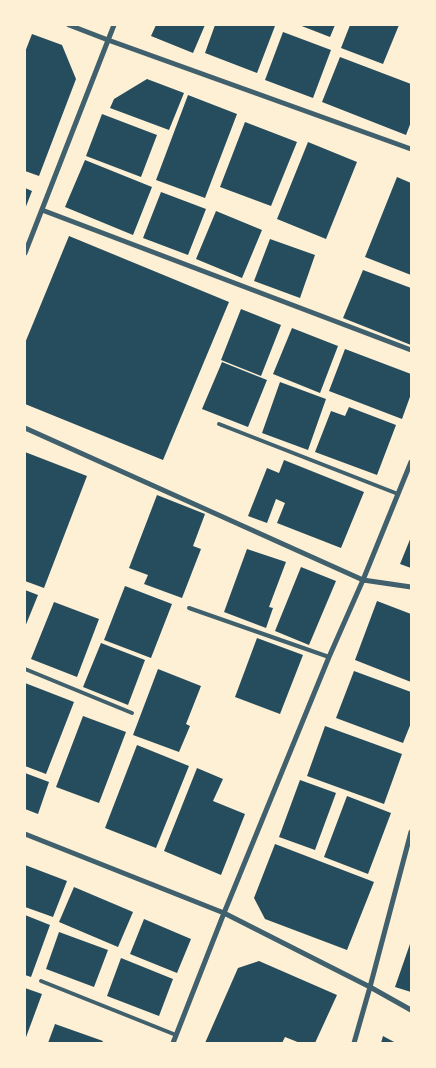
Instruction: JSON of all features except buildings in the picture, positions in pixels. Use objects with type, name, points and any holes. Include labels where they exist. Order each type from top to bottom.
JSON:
[{"type":"street","points":[[69,25],[411,149]]},
{"type":"street","points":[[25,253],[114,25]]},
{"type":"street","points":[[42,210],[411,350]]},
{"type":"street","points":[[25,428],[363,580],[411,587]]},
{"type":"street","points":[[173,1043],[224,913],[411,462]]},
{"type":"street","points":[[354,1043],[411,832]]},
{"type":"street","points":[[25,834],[224,913],[370,987],[411,1010]]},
{"type":"lane","points":[[219,424],[398,494]]},
{"type":"lane","points":[[188,608],[329,657]]},
{"type":"lane","points":[[25,669],[132,713]]},
{"type":"lane","points":[[41,981],[176,1035]]}]
